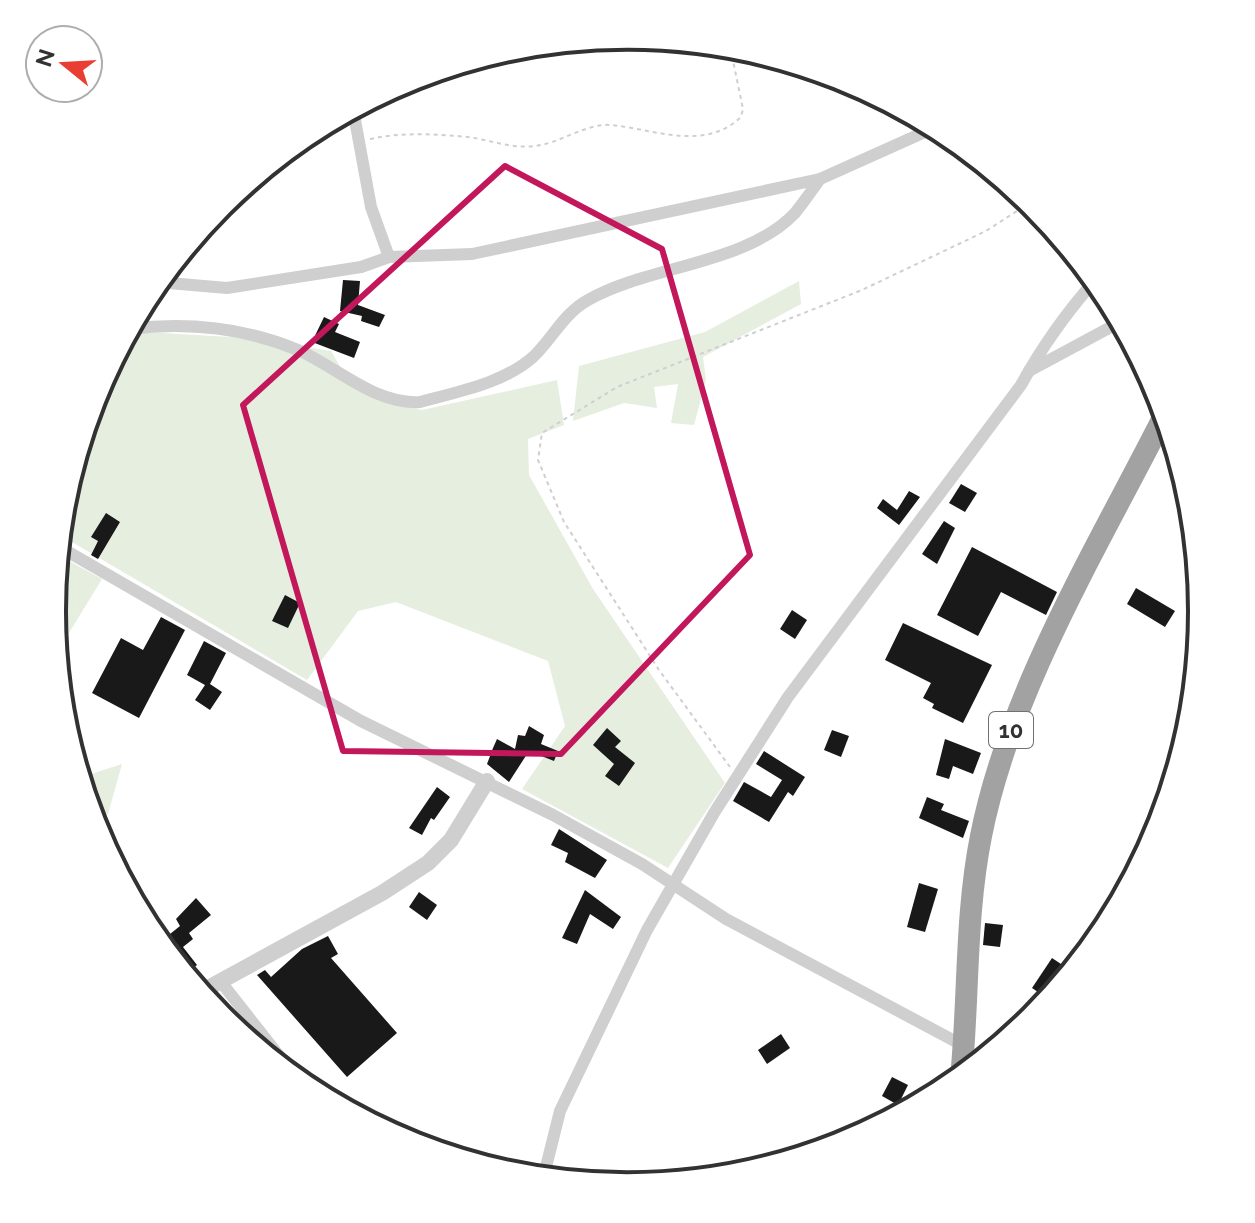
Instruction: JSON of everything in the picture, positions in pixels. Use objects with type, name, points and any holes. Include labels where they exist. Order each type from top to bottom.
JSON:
[{"type":"highway","name":"10","points":[[963,1062],[968,917],[981,835],[1004,751],[1040,663],[1158,428]]},
{"type":"street","points":[[354,121],[371,207],[389,257]]},
{"type":"street","points":[[173,283],[227,288],[361,267],[389,257],[472,254],[682,210],[770,187],[820,179],[921,134]]},
{"type":"street","points":[[142,329],[214,328],[250,333],[299,351],[376,393],[408,403],[420,402],[465,389],[518,367],[534,356],[561,321],[587,300],[636,278],[712,256],[770,232],[794,213],[820,179]]},
{"type":"street","points":[[546,1167],[560,1111],[672,883],[788,697],[1029,371],[1061,319],[1087,290]]},
{"type":"street","points":[[1029,371],[1111,327]]},
{"type":"street","points":[[69,553],[361,721],[487,781],[672,883],[726,919],[964,1046]]},
{"type":"street","points":[[210,987],[382,893],[428,863],[451,840],[487,781]]},
{"type":"street","points":[[221,982],[270,1044]]},
{"type":"path","points":[[357,136],[369,139],[406,134],[452,136],[532,147],[557,143],[596,126],[612,125],[669,136],[697,136],[741,117],[743,109],[733,60]]},
{"type":"path","points":[[738,778],[659,670],[564,522],[538,460],[542,433],[617,387],[862,290],[986,231],[1020,209]]},
{"type":"highlighted area","points":[[505,166],[662,249],[750,555],[561,754],[343,751],[243,405]]},
{"type":"shaded area","points":[[799,281],[801,304],[703,357],[706,380],[694,425],[671,423],[678,384],[654,387],[657,408],[624,403],[573,421],[579,366],[705,332]]},
{"type":"shaded area","points":[[141,332],[247,338],[331,351],[350,384],[381,400],[422,410],[557,380],[564,425],[528,439],[529,475],[593,589],[725,783],[668,868],[522,789],[565,726],[548,661],[396,602],[358,611],[307,680],[71,541],[85,466],[96,431]]},
{"type":"shaded area","points":[[69,561],[102,579],[67,637]]},
{"type":"shaded area","points":[[122,764],[108,814],[105,815],[90,774]]},
{"type":"building","points":[[343,280],[360,281],[358,305],[385,315],[379,327],[361,321],[362,316],[340,311]]},
{"type":"building","points":[[324,317],[339,324],[335,332],[360,342],[354,358],[312,342]]},
{"type":"building","points":[[961,484],[977,493],[965,512],[949,503]]},
{"type":"building","points":[[909,491],[920,497],[899,525],[877,508],[883,499],[897,510]]},
{"type":"building","points":[[106,513],[120,522],[98,559],[91,555],[98,541],[91,537]]},
{"type":"building","points":[[944,521],[955,528],[937,564],[922,554]]},
{"type":"building","points":[[972,547],[1057,592],[1046,615],[1001,592],[978,636],[937,615]]},
{"type":"building","points":[[1136,588],[1175,611],[1165,627],[1127,604]]},
{"type":"building","points":[[285,595],[300,603],[288,628],[272,621]]},
{"type":"building","points":[[792,610],[807,620],[795,639],[780,629]]},
{"type":"building","points":[[161,617],[185,630],[139,718],[92,693],[121,638],[143,650]]},
{"type":"building","points":[[903,623],[992,665],[963,723],[932,708],[934,704],[923,698],[931,683],[885,660]]},
{"type":"building","points":[[204,641],[226,653],[210,684],[222,692],[210,710],[195,700],[205,685],[187,675]]},
{"type":"building","points":[[529,726],[544,735],[541,744],[558,751],[554,761],[529,751],[509,782],[487,764],[497,739],[515,749],[518,735],[525,736]]},
{"type":"building","points":[[607,728],[621,741],[615,747],[635,763],[619,786],[605,776],[614,764],[593,745]]},
{"type":"building","points":[[832,730],[849,736],[841,757],[824,750]]},
{"type":"building","points":[[945,739],[981,753],[973,774],[953,766],[949,779],[936,775]]},
{"type":"building","points":[[764,751],[805,777],[793,796],[788,792],[769,822],[733,801],[744,782],[771,797],[782,780],[756,764]]},
{"type":"building","points":[[437,787],[450,797],[434,820],[431,818],[422,835],[409,828]]},
{"type":"building","points":[[927,797],[944,804],[941,810],[969,821],[963,838],[919,818]]},
{"type":"building","points":[[559,829],[607,860],[595,878],[565,862],[568,853],[551,845]]},
{"type":"building","points":[[919,883],[938,889],[925,932],[907,927]]},
{"type":"building","points":[[585,890],[621,917],[613,929],[590,914],[577,944],[562,938]]},
{"type":"building","points":[[419,892],[437,905],[427,920],[409,907]]},
{"type":"building","points":[[196,898],[211,915],[189,933],[193,939],[183,947],[197,965],[194,968],[169,935],[180,926],[176,919]]},
{"type":"building","points":[[985,923],[1003,925],[1000,947],[983,945]]},
{"type":"building","points":[[328,936],[338,954],[331,958],[397,1033],[347,1077],[257,975],[265,970],[271,977],[302,949]]},
{"type":"building","points":[[1052,958],[1063,965],[1040,993],[1032,988]]},
{"type":"building","points":[[781,1034],[790,1048],[767,1064],[758,1050]]},
{"type":"building","points":[[892,1077],[908,1085],[896,1104],[882,1096]]}]
